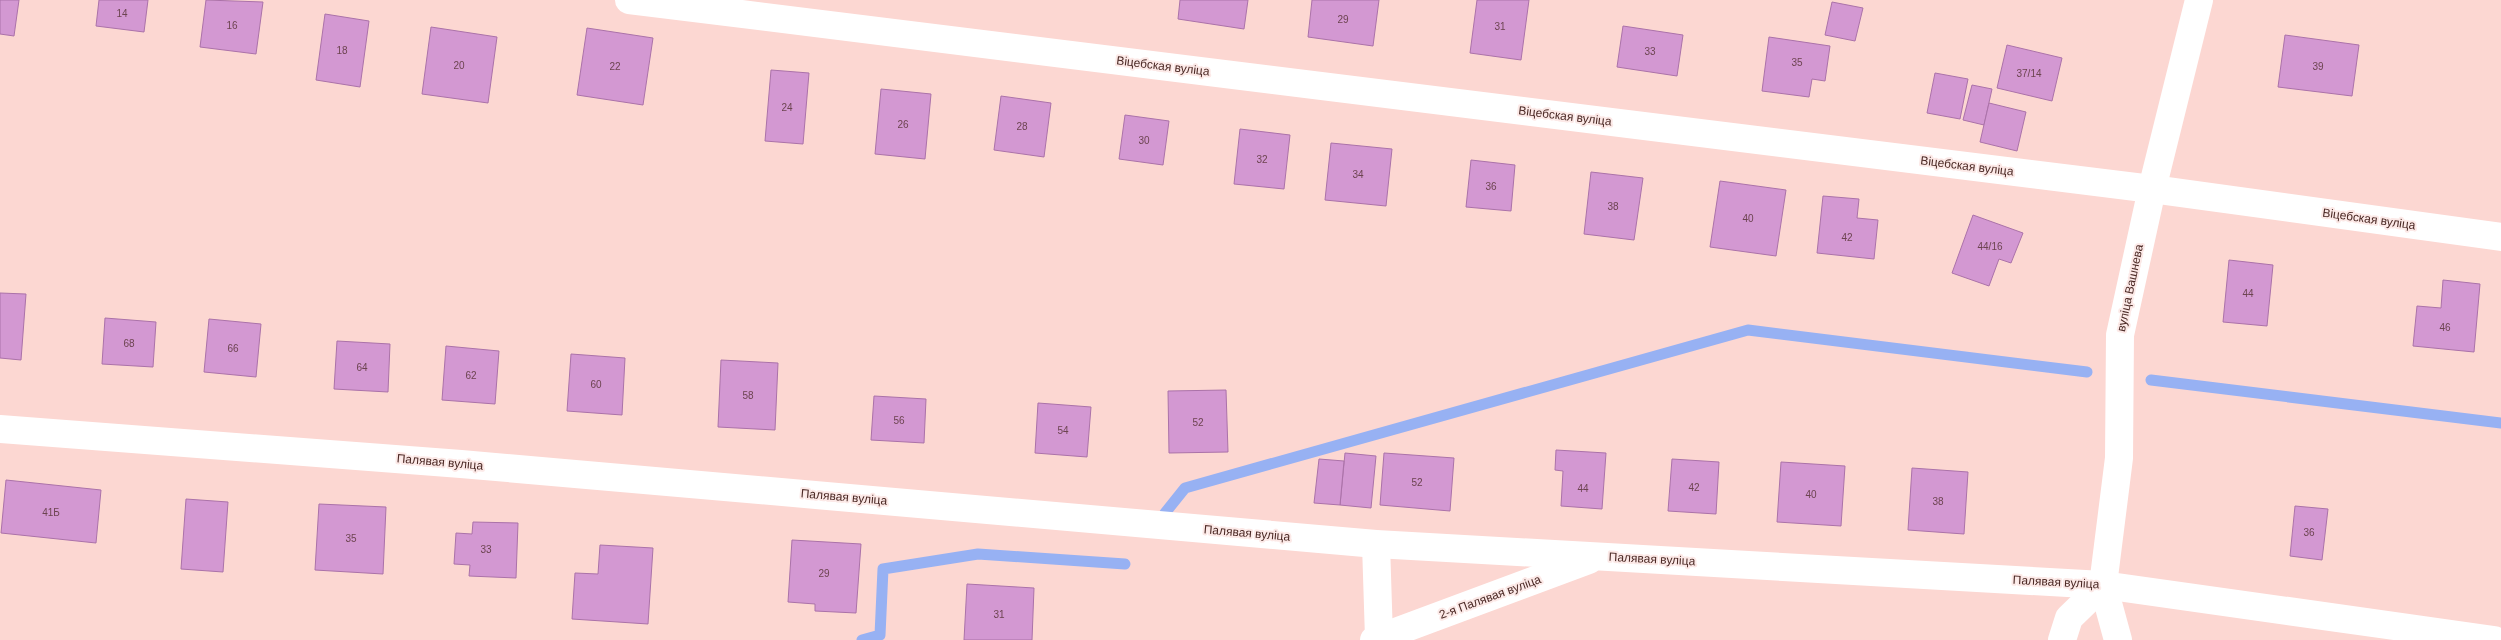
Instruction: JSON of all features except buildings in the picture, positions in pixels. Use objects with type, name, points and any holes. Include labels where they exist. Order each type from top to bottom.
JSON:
[{"type":"street","name":"Віцебская вуліца","points":[[629,0],[2152,189],[2501,237]]},
{"type":"street","name":"вуліца Вашнева","points":[[2118,640],[2103,585],[2119,458],[2120,335],[2152,189],[2200,0]]},
{"type":"street","name":"Палявая вуліца","points":[[0,429],[461,464],[1376,544],[2103,585],[2494,640]]},
{"type":"street","name":"2-я Палявая вуліца","points":[[1376,544],[1376,639],[1600,556]]},
{"type":"street","points":[[2062,640],[2069,618],[2103,585]]},
{"type":"waterway","points":[[1165,513],[1185,488],[1748,330],[2087,372]]},
{"type":"waterway","points":[[2151,380],[2501,423]]},
{"type":"waterway","points":[[862,640],[880,635],[883,569],[978,554],[1125,564]]}]
